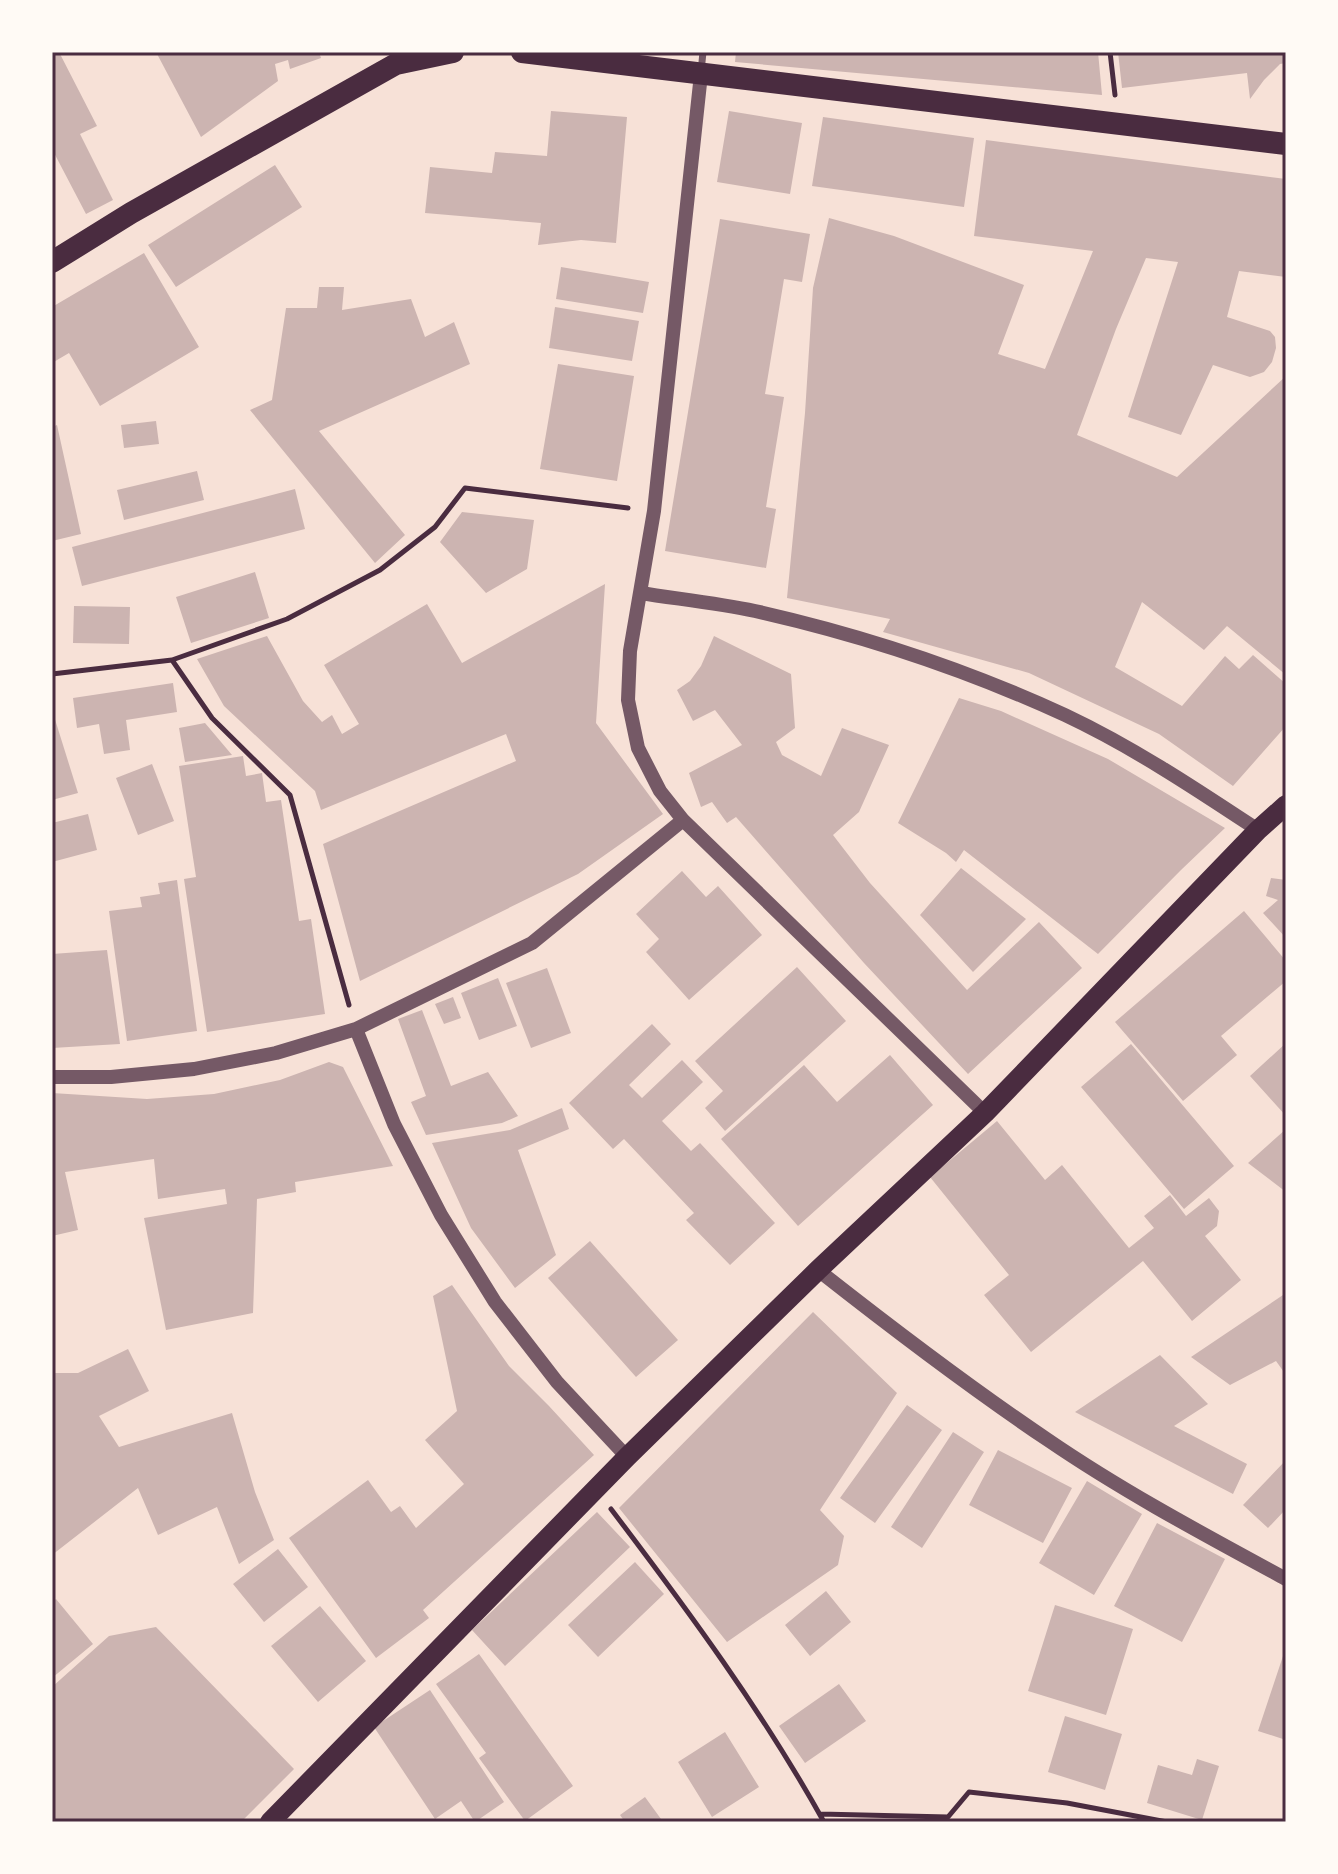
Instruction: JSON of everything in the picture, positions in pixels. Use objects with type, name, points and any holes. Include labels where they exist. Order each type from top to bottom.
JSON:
[{"type":"highway","points":[[52,262],[131,213],[396,64],[453,52]]},
{"type":"highway","points":[[522,52],[702,63],[1118,124],[1286,144]]},
{"type":"main road","points":[[270,1822],[627,1457],[818,1270],[985,1113],[1258,830],[1286,805]]},
{"type":"street","points":[[702,63],[654,511],[630,651],[628,700],[638,748],[660,791],[683,820],[985,1113]]},
{"type":"street","points":[[640,593],[751,610],[859,636],[965,672],[1067,716],[1165,768],[1258,830]]},
{"type":"street","points":[[52,1077],[111,1077],[194,1069],[276,1053],[356,1029],[532,943],[683,820]]},
{"type":"street","points":[[356,1029],[394,1124],[441,1215],[495,1302],[557,1382],[627,1457]]},
{"type":"street","points":[[818,1270],[932,1359],[1051,1442],[1174,1518],[1286,1579]]},
{"type":"path","points":[[1110,52],[1118,124]]},
{"type":"path","points":[[52,674],[172,660],[287,619],[380,570],[435,527],[465,488],[654,511]]},
{"type":"path","points":[[172,660],[212,718],[290,795],[356,1029]]},
{"type":"path","points":[[596,1489],[691,1614],[799,1778],[824,1822]]},
{"type":"path","points":[[820,1814],[948,1817],[969,1792],[1067,1803],[1167,1822]]},
{"type":"building","points":[[52,52],[59,52],[97,126],[80,134],[113,200],[86,214],[52,149]]},
{"type":"building","points":[[156,52],[319,52],[321,58],[290,69],[288,60],[275,64],[278,81],[201,137]]},
{"type":"building","points":[[736,52],[1098,52],[1102,95],[735,62]]},
{"type":"building","points":[[1118,52],[1286,52],[1286,63],[1280,64],[1264,80],[1250,99],[1247,73],[1122,88]]},
{"type":"building","points":[[551,111],[627,117],[616,243],[581,240],[538,245],[541,223],[425,213],[430,167],[492,173],[495,152],[547,156]]},
{"type":"building","points":[[729,111],[802,123],[790,194],[717,182]]},
{"type":"building","points":[[823,117],[974,138],[964,207],[812,186]]},
{"type":"building","points":[[986,140],[1286,179],[1286,277],[1239,271],[1227,317],[1270,331],[1275,337],[1272,362],[1264,372],[1250,377],[1213,365],[1181,435],[1128,417],[1178,262],[1146,258],[1077,435],[1177,477],[1286,376],[1286,675],[1227,626],[1204,650],[1142,602],[1115,667],[1182,706],[1225,656],[1239,669],[1253,655],[1286,684],[1286,726],[1233,786],[1159,734],[1029,673],[883,632],[890,619],[787,598],[805,413],[813,288],[829,218],[894,236],[1024,285],[998,354],[1045,369],[1093,251],[974,236]]},
{"type":"building","points":[[275,165],[302,207],[176,287],[148,245]]},
{"type":"building","points":[[720,219],[810,234],[802,282],[784,279],[765,394],[784,397],[766,507],[776,509],[766,568],[665,551]]},
{"type":"building","points":[[144,253],[199,347],[100,406],[69,353],[52,363],[52,307]]},
{"type":"building","points":[[561,267],[649,282],[643,313],[556,299]]},
{"type":"building","points":[[319,287],[344,287],[342,310],[411,299],[425,337],[454,322],[470,364],[319,431],[405,535],[375,563],[250,410],[272,400],[286,308],[317,308]]},
{"type":"building","points":[[555,307],[639,321],[632,361],[549,348]]},
{"type":"building","points":[[558,364],[634,376],[617,481],[540,469]]},
{"type":"building","points":[[156,421],[159,444],[124,448],[121,425]]},
{"type":"building","points":[[57,425],[81,534],[52,541],[52,427]]},
{"type":"building","points":[[197,471],[204,500],[124,520],[117,490]]},
{"type":"building","points":[[295,489],[305,529],[82,586],[72,547]]},
{"type":"building","points":[[462,512],[534,520],[527,569],[486,593],[440,542]]},
{"type":"building","points":[[255,572],[269,618],[191,643],[176,597]]},
{"type":"building","points":[[605,584],[596,723],[663,814],[578,874],[360,981],[323,844],[516,761],[506,734],[321,810],[315,791],[224,706],[197,659],[267,636],[303,701],[322,722],[332,715],[342,734],[359,724],[324,665],[427,604],[462,663]]},
{"type":"building","points":[[74,606],[130,607],[129,644],[73,643]]},
{"type":"building","points":[[714,636],[791,674],[795,728],[776,742],[782,755],[821,776],[842,728],[889,745],[859,812],[833,835],[870,883],[967,990],[1039,922],[1082,968],[968,1074],[864,963],[736,817],[727,823],[712,802],[701,807],[689,773],[742,745],[715,710],[693,721],[677,690],[690,681],[701,666]]},
{"type":"building","points":[[173,683],[177,712],[126,720],[130,750],[104,754],[99,724],[77,728],[73,698]]},
{"type":"building","points":[[959,698],[1001,711],[1108,759],[1225,828],[1098,954],[964,850],[956,862],[898,823]]},
{"type":"building","points":[[52,713],[78,793],[52,800]]},
{"type":"building","points":[[205,723],[232,755],[185,762],[179,728]]},
{"type":"building","points":[[243,756],[246,776],[262,773],[266,802],[281,800],[299,921],[311,919],[325,1014],[207,1032],[184,879],[196,877],[179,766]]},
{"type":"building","points":[[152,764],[174,821],[138,835],[116,778]]},
{"type":"building","points":[[88,814],[97,850],[52,862],[52,823]]},
{"type":"building","points":[[961,868],[1026,919],[973,972],[920,915]]},
{"type":"building","points":[[682,871],[706,897],[718,886],[762,935],[689,1000],[646,952],[659,939],[636,914]]},
{"type":"building","points":[[1271,878],[1286,880],[1286,938],[1263,913],[1278,900],[1266,896]]},
{"type":"building","points":[[177,880],[197,1031],[127,1041],[109,911],[142,907],[140,897],[160,894],[158,883]]},
{"type":"building","points":[[1244,911],[1286,961],[1286,981],[1221,1036],[1237,1055],[1183,1101],[1115,1022]]},
{"type":"building","points":[[107,950],[120,1044],[52,1048],[52,954]]},
{"type":"building","points":[[797,967],[846,1021],[725,1131],[705,1108],[723,1091],[695,1061]]},
{"type":"building","points":[[547,968],[571,1033],[531,1048],[506,983]]},
{"type":"building","points":[[498,978],[517,1026],[479,1040],[461,993]]},
{"type":"building","points":[[453,997],[461,1018],[444,1024],[435,1004]]},
{"type":"building","points":[[422,1010],[451,1086],[488,1072],[518,1116],[502,1123],[426,1135],[411,1102],[426,1096],[398,1019]]},
{"type":"building","points":[[652,1024],[671,1044],[629,1085],[642,1098],[682,1060],[703,1082],[662,1121],[691,1151],[700,1143],[775,1223],[730,1265],[686,1220],[694,1213],[624,1139],[613,1149],[569,1103]]},
{"type":"building","points":[[1286,1043],[1286,1116],[1250,1076]]},
{"type":"building","points":[[1131,1044],[1234,1166],[1184,1209],[1081,1087]]},
{"type":"building","points":[[890,1055],[933,1105],[798,1226],[721,1139],[804,1065],[837,1102]]},
{"type":"building","points":[[329,1062],[343,1067],[393,1166],[295,1182],[296,1192],[257,1199],[253,1313],[166,1330],[144,1218],[227,1204],[225,1189],[158,1199],[154,1159],[65,1172],[78,1230],[52,1236],[52,1093],[147,1099],[214,1094],[280,1080]]},
{"type":"building","points":[[562,1108],[569,1129],[518,1150],[556,1255],[515,1288],[471,1228],[432,1143],[510,1130]]},
{"type":"building","points":[[997,1121],[1045,1180],[1062,1165],[1129,1248],[1154,1228],[1144,1216],[1170,1195],[1186,1216],[1209,1198],[1219,1211],[1217,1226],[1205,1236],[1241,1280],[1192,1321],[1143,1261],[1031,1352],[984,1295],[1009,1275],[930,1177]]},
{"type":"building","points":[[1286,1129],[1286,1192],[1248,1163]]},
{"type":"building","points":[[590,1241],[678,1340],[636,1377],[548,1278]]},
{"type":"building","points":[[452,1285],[509,1366],[594,1455],[423,1610],[429,1618],[376,1658],[289,1538],[368,1480],[391,1512],[400,1506],[416,1528],[464,1484],[425,1440],[457,1411],[433,1296]]},
{"type":"building","points":[[1286,1293],[1286,1375],[1276,1361],[1230,1385],[1191,1357]]},
{"type":"building","points":[[813,1312],[897,1393],[820,1510],[844,1536],[838,1565],[727,1642],[619,1508]]},
{"type":"building","points":[[128,1349],[149,1391],[99,1416],[119,1447],[232,1413],[255,1492],[274,1540],[239,1564],[217,1507],[158,1535],[138,1488],[52,1555],[52,1373],[78,1373]]},
{"type":"building","points":[[1160,1355],[1208,1404],[1174,1426],[1247,1464],[1233,1494],[1075,1412]]},
{"type":"building","points":[[907,1405],[942,1430],[875,1523],[840,1498]]},
{"type":"building","points":[[953,1432],[984,1452],[922,1548],[891,1527]]},
{"type":"building","points":[[998,1450],[1072,1488],[1043,1543],[969,1505]]},
{"type":"building","points":[[1286,1460],[1286,1509],[1268,1528],[1243,1505]]},
{"type":"building","points":[[1087,1481],[1142,1514],[1094,1595],[1039,1563]]},
{"type":"building","points":[[597,1512],[630,1547],[505,1666],[472,1630]]},
{"type":"building","points":[[1157,1523],[1225,1559],[1182,1642],[1114,1606]]},
{"type":"building","points":[[278,1549],[308,1587],[264,1622],[233,1584]]},
{"type":"building","points":[[635,1562],[664,1594],[598,1657],[568,1625]]},
{"type":"building","points":[[826,1591],[851,1622],[810,1656],[785,1625]]},
{"type":"building","points":[[56,1599],[93,1644],[52,1678],[52,1603]]},
{"type":"building","points":[[1055,1605],[1133,1629],[1106,1715],[1028,1691]]},
{"type":"building","points":[[320,1606],[366,1661],[318,1702],[271,1646]]},
{"type":"building","points":[[156,1627],[294,1769],[241,1822],[52,1822],[52,1687],[109,1636]]},
{"type":"building","points":[[1286,1650],[1286,1740],[1258,1731]]},
{"type":"building","points":[[479,1654],[573,1786],[525,1821],[479,1758],[486,1753],[436,1684]]},
{"type":"building","points":[[839,1684],[866,1721],[805,1763],[779,1726]]},
{"type":"building","points":[[430,1690],[504,1802],[475,1822],[461,1801],[435,1819],[374,1727]]},
{"type":"building","points":[[1065,1716],[1122,1734],[1105,1790],[1048,1772]]},
{"type":"building","points":[[725,1732],[759,1787],[712,1817],[678,1762]]},
{"type":"building","points":[[1197,1759],[1219,1766],[1202,1820],[1147,1803],[1158,1765],[1192,1775]]},
{"type":"building","points":[[645,1797],[661,1819],[656,1822],[625,1822],[620,1815]]}]
